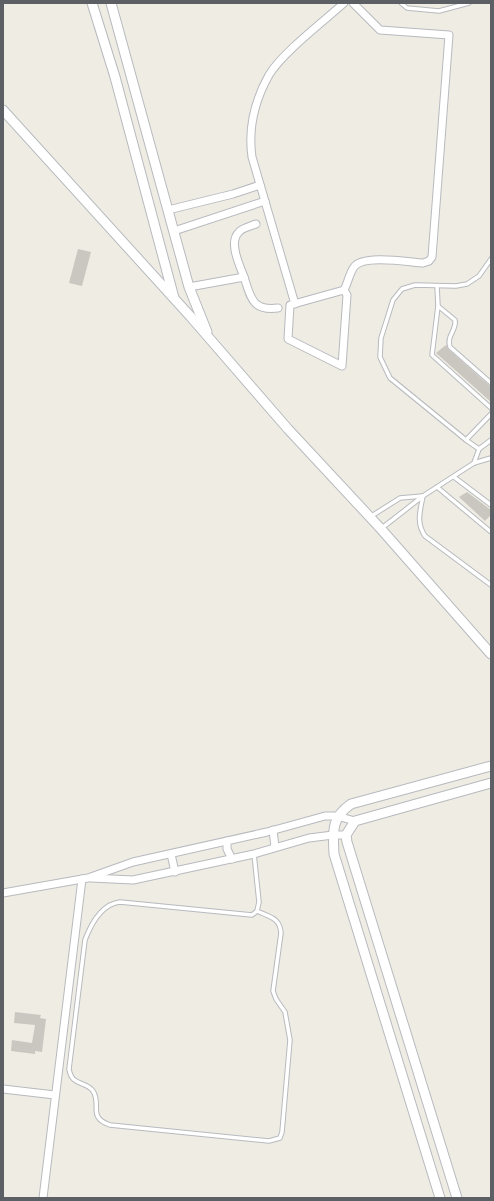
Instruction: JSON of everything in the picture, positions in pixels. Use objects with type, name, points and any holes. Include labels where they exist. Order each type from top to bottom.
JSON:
[{"type":"street","points":[[92,3],[116,77],[175,300]]},
{"type":"street","points":[[111,3],[189,287],[209,339]]},
{"type":"street","points":[[295,304],[252,157],[249,140],[251,125],[256,107],[269,75],[279,62],[344,3]]},
{"type":"street","points":[[344,290],[354,267],[361,262],[377,260],[423,263],[428,261],[432,256],[449,35],[380,30],[353,3]]},
{"type":"street","points":[[3,110],[175,300],[288,429],[381,529],[491,654]]},
{"type":"street","points":[[168,210],[233,194],[260,185]]},
{"type":"street","points":[[174,231],[265,201]]},
{"type":"street","points":[[256,224],[239,232],[235,237],[234,245],[251,299],[259,308],[267,310],[278,308]]},
{"type":"street","points":[[189,287],[244,277]]},
{"type":"street","points":[[344,290],[347,296],[342,366],[288,339],[290,305],[344,290]]},
{"type":"street","points":[[440,1198],[334,854],[333,835],[337,816],[341,810],[351,804],[491,766]]},
{"type":"street","points":[[3,893],[85,879],[133,862],[273,830],[325,816],[337,816],[355,821],[491,783]]},
{"type":"street","points":[[355,821],[346,835],[349,850],[457,1198]]},
{"type":"street","points":[[273,830],[275,847]]},
{"type":"street","points":[[85,879],[133,880],[254,854],[310,838],[346,835]]},
{"type":"street","points":[[227,841],[227,849],[232,859]]},
{"type":"street","points":[[171,854],[175,872]]},
{"type":"street","points":[[43,1198],[55,1095],[85,879]]},
{"type":"street","points":[[3,1089],[55,1095]]},
{"type":"lane","points":[[401,3],[407,8],[439,11],[469,3]]},
{"type":"lane","points":[[454,8],[455,3]]},
{"type":"lane","points":[[479,449],[390,378],[380,357],[381,338],[393,300],[402,289],[415,285],[456,286],[467,284],[479,276],[491,259]]},
{"type":"lane","points":[[436,286],[438,306],[432,355],[491,408]]},
{"type":"lane","points":[[438,306],[455,320],[456,324],[449,338],[450,347],[491,383]]},
{"type":"lane","points":[[466,440],[491,414]]},
{"type":"lane","points":[[474,463],[479,449],[491,440]]},
{"type":"lane","points":[[381,529],[423,496],[474,463],[491,458]]},
{"type":"lane","points":[[454,477],[491,505]]},
{"type":"lane","points":[[437,487],[491,532]]},
{"type":"lane","points":[[370,518],[400,498],[423,496]]},
{"type":"lane","points":[[423,496],[418,522],[420,530],[425,536],[491,584]]},
{"type":"lane","points":[[254,854],[259,902],[257,911],[252,915],[139,902],[120,902],[113,903],[106,907],[91,926],[85,940],[69,1069],[70,1076],[75,1082],[90,1088],[94,1093],[96,1100],[96,1112],[103,1122],[110,1125],[270,1141],[280,1138],[282,1132],[290,1040],[285,1012],[276,999],[273,991],[281,929],[278,920],[257,911]]},
{"type":"building","points":[[78,249],[91,252],[82,286],[69,283]]},
{"type":"building","points":[[446,345],[448,349],[491,387],[491,402],[436,353]]},
{"type":"building","points":[[467,492],[491,510],[491,515],[485,521],[459,497]]},
{"type":"building","points":[[15,1012],[41,1015],[40,1018],[46,1019],[42,1052],[35,1051],[35,1054],[11,1051],[12,1040],[32,1043],[35,1025],[14,1023]]}]
